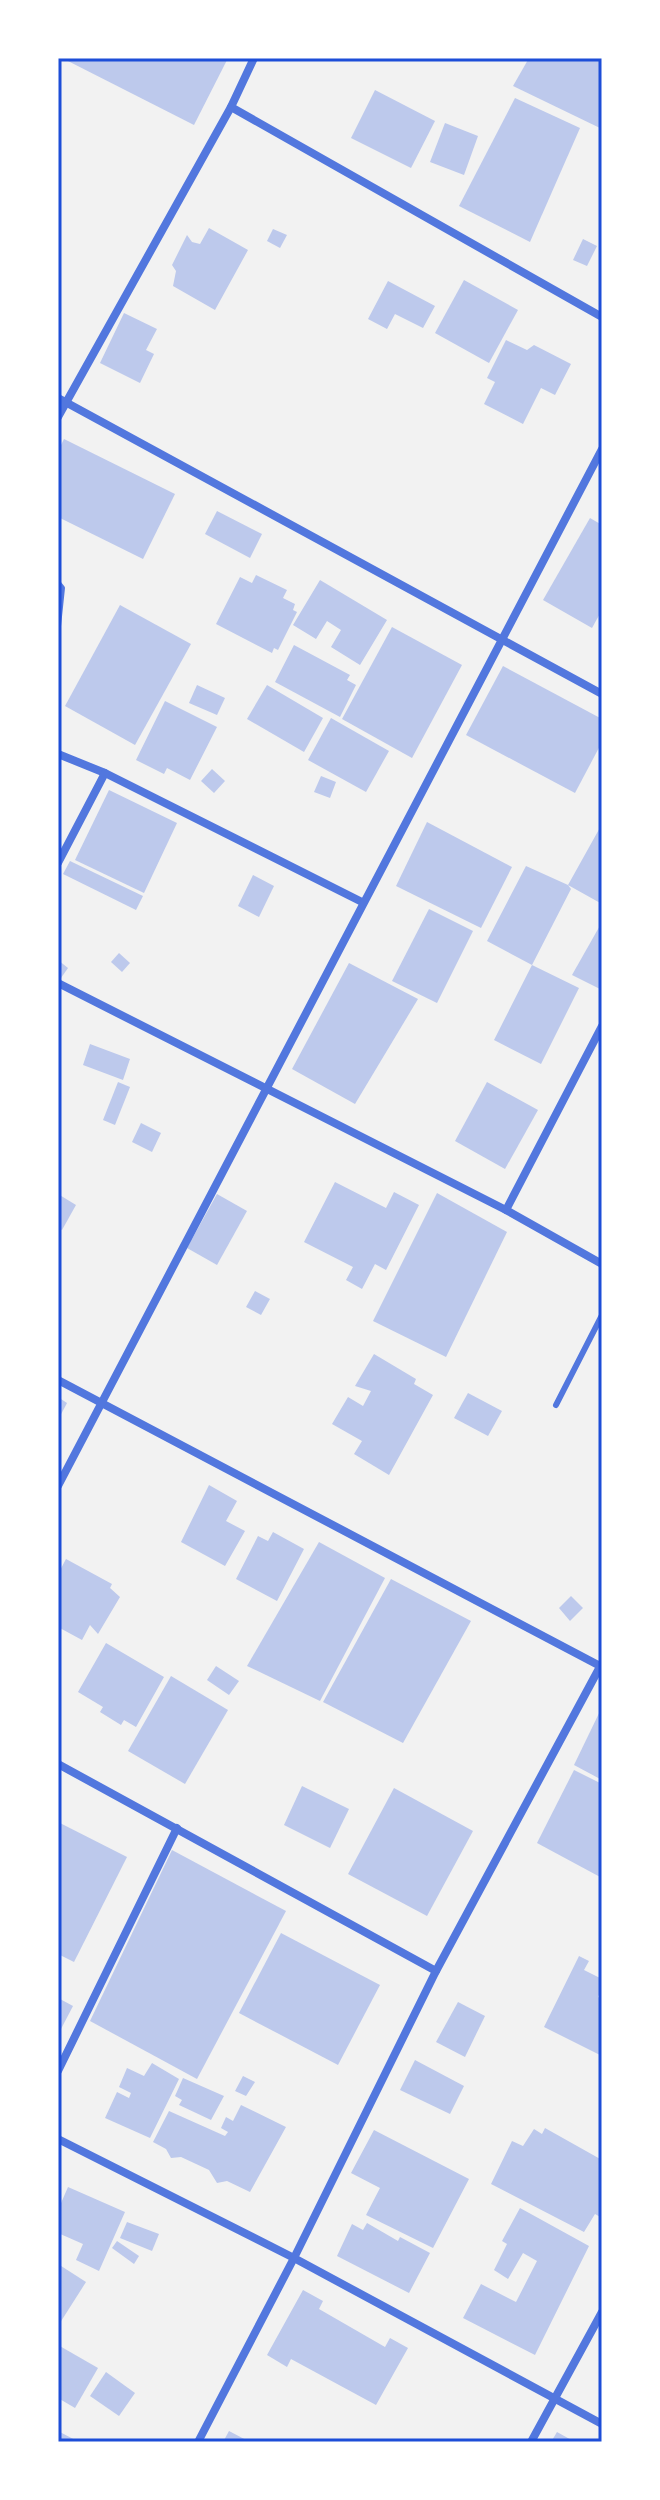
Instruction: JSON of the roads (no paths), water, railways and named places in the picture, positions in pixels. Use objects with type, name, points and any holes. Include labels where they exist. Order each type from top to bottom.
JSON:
[{"type":"street","points":[[58,417],[62,400],[231,107],[254,58]]},
{"type":"street","points":[[231,107],[602,317]]},
{"type":"street","points":[[62,400],[602,694]]},
{"type":"street","points":[[58,1486],[602,449]]},
{"type":"street","points":[[58,754],[105,773],[362,902]]},
{"type":"street","points":[[58,863],[105,773]]},
{"type":"street","points":[[58,983],[506,1210],[602,1264]]},
{"type":"street","points":[[506,1210],[602,1026]]},
{"type":"street","points":[[58,1380],[601,1665],[436,1971],[294,2258],[198,2442]]},
{"type":"street","points":[[58,1764],[436,1971]]},
{"type":"street","points":[[58,2071],[177,1828]]},
{"type":"street","points":[[58,2139],[294,2258],[602,2424]]},
{"type":"street","points":[[531,2442],[602,2312]]},
{"type":"lane","points":[[58,583],[62,588],[58,626]]},
{"type":"lane","points":[[556,1405],[602,1315]]}]
